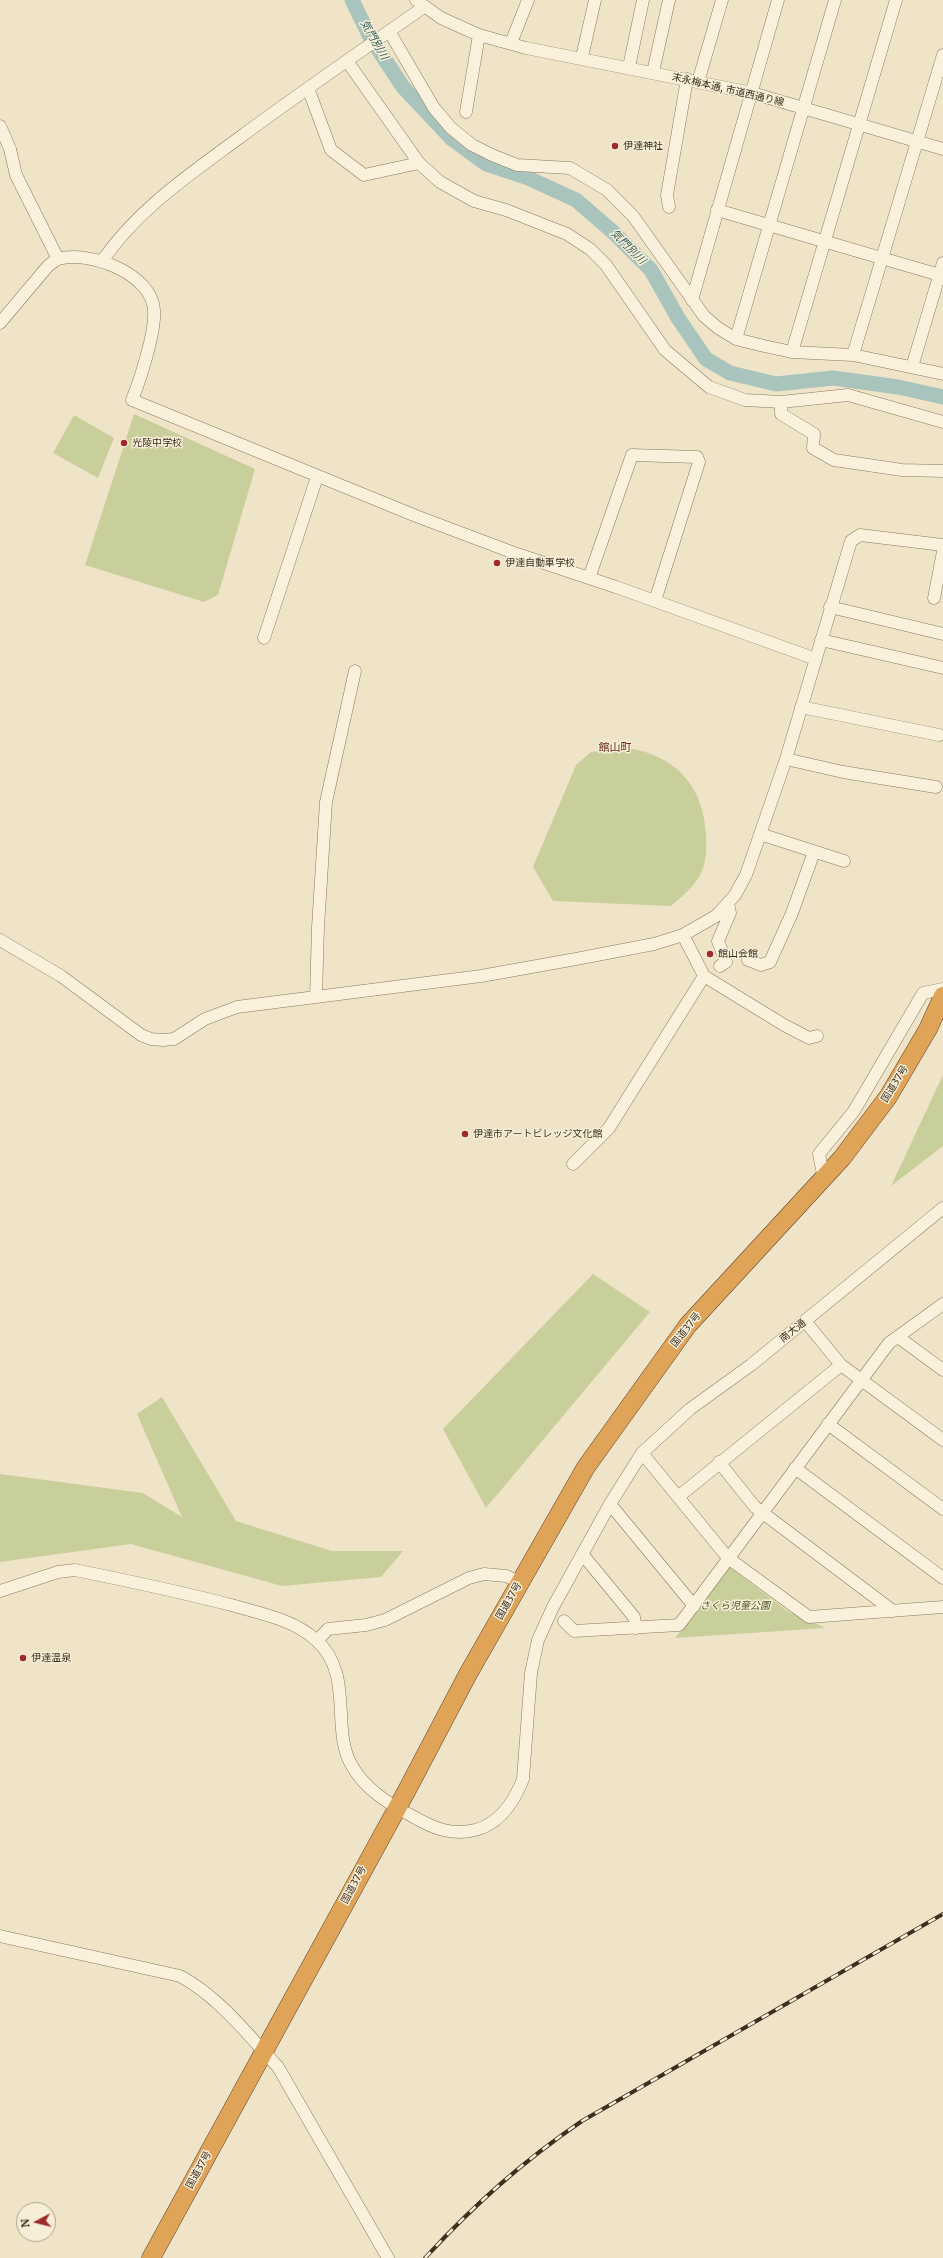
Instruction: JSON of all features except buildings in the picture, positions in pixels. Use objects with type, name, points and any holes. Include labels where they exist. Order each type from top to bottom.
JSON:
[{"type":"highway","name":"国道37号","points":[[151,2258],[397,1808],[468,1674],[586,1467],[688,1325],[842,1158],[888,1097],[928,1029],[943,996]]},
{"type":"street","points":[[511,43],[528,0]]},
{"type":"street","points":[[582,58],[595,0]]},
{"type":"street","points":[[629,67],[643,0]]},
{"type":"street","points":[[653,72],[669,0]]},
{"type":"street","points":[[669,207],[667,196],[692,80],[722,0]]},
{"type":"street","points":[[692,300],[778,0]]},
{"type":"street","points":[[736,339],[768,225],[835,0]]},
{"type":"street","points":[[792,352],[896,0]]},
{"type":"street","points":[[102,261],[118,238],[153,203],[308,88],[387,33],[420,3]]},
{"type":"street","name":"末永梅本通, 市道西通り線","points":[[420,3],[441,18],[480,35],[511,43],[752,93],[943,149]]},
{"type":"street","points":[[387,33],[434,108],[451,128],[472,145],[517,165],[570,168],[607,190],[633,216],[704,316],[718,328],[736,339],[792,352],[853,355],[943,374]]},
{"type":"street","points":[[466,112],[480,35]]},
{"type":"street","points":[[853,355],[943,55]]},
{"type":"street","points":[[348,59],[419,163],[440,182],[474,201],[506,210],[567,234],[590,249],[606,265],[665,350],[709,387],[745,400],[780,402],[848,395],[943,422]]},
{"type":"street","points":[[308,88],[331,150],[364,175],[419,163]]},
{"type":"street","points":[[0,126],[10,149],[16,175],[58,259]]},
{"type":"street","points":[[717,210],[883,259],[942,271],[912,367]]},
{"type":"street","points":[[0,323],[48,266],[58,259],[88,258],[102,261],[140,282],[153,301],[154,322],[132,400],[317,477],[517,554],[589,578],[816,659]]},
{"type":"street","points":[[780,402],[781,414],[814,434],[813,448],[834,460],[902,470],[943,471]]},
{"type":"street","points":[[589,578],[632,455],[697,457],[699,462],[654,601]]},
{"type":"street","points":[[264,638],[317,477]]},
{"type":"street","points":[[0,940],[61,976],[141,1034],[151,1038],[163,1040],[174,1039],[205,1019],[237,1007],[481,976],[654,944],[683,935],[716,916],[735,895],[746,875],[786,759],[830,607],[851,541],[860,535],[943,545]]},
{"type":"street","points":[[934,598],[943,552]]},
{"type":"street","points":[[830,607],[943,634]]},
{"type":"street","points":[[821,640],[943,668]]},
{"type":"street","points":[[316,996],[318,927],[326,802],[355,671]]},
{"type":"street","points":[[801,707],[938,735]]},
{"type":"street","points":[[786,759],[843,772],[936,787]]},
{"type":"street","points":[[760,834],[844,861]]},
{"type":"street","points":[[748,960],[761,965],[770,962],[792,913],[814,852]]},
{"type":"street","points":[[720,966],[726,962],[718,940],[730,913],[728,902]]},
{"type":"street","points":[[683,935],[704,976],[784,1025],[809,1038],[817,1036]]},
{"type":"street","points":[[573,1164],[609,1128],[704,976]]},
{"type":"street","points":[[824,1178],[819,1154],[854,1111],[923,993],[943,989]]},
{"type":"street","name":"南大通","points":[[317,1640],[328,1654],[339,1680],[345,1746],[351,1765],[372,1790],[397,1808],[425,1824],[448,1832],[464,1833],[482,1828],[507,1810],[517,1795],[523,1779],[531,1673],[538,1640],[553,1607],[610,1504],[642,1453],[690,1409],[751,1364],[943,1208]]},
{"type":"street","points":[[564,1621],[574,1631],[679,1625],[889,1343],[943,1304]]},
{"type":"street","points":[[805,1321],[841,1365],[943,1440]]},
{"type":"street","points":[[898,1337],[943,1370]]},
{"type":"street","points":[[678,1497],[719,1462],[841,1365]]},
{"type":"street","points":[[828,1424],[943,1509]]},
{"type":"street","points":[[642,1453],[728,1558],[810,1617],[942,1606]]},
{"type":"street","points":[[719,1462],[755,1507],[893,1611]]},
{"type":"street","points":[[795,1468],[943,1578]]},
{"type":"street","points":[[610,1504],[694,1606]]},
{"type":"street","points":[[583,1555],[634,1617],[636,1628]]},
{"type":"street","points":[[0,1591],[58,1572],[75,1570],[188,1593],[281,1619],[317,1640],[328,1629],[366,1625],[385,1620],[469,1578],[484,1574],[506,1576],[520,1582]]},
{"type":"street","points":[[0,1936],[180,1976],[195,1984],[256,2040],[264,2052],[278,2067],[388,2258]]},
{"type":"green space","points":[[134,414],[255,469],[218,595],[204,602],[85,565]]},
{"type":"green space","points":[[74,415],[114,438],[98,478],[53,453]]},
{"type":"green space","points":[[628,748],[661,758],[674,766],[685,777],[693,789],[700,803],[704,818],[706,836],[705,859],[700,875],[685,894],[671,906],[553,901],[533,867],[576,765],[591,752]]},
{"type":"green space","points":[[943,1075],[943,1146],[891,1186]]},
{"type":"green space","points":[[593,1274],[650,1312],[486,1508],[443,1429]]},
{"type":"green space","points":[[162,1397],[236,1521],[332,1551],[403,1551],[381,1577],[282,1586],[131,1544],[0,1562],[0,1474],[143,1493],[182,1517],[137,1414]]},
{"type":"green space","name":"さくら児童公園","points":[[729,1567],[789,1612],[826,1628],[675,1638]]},
{"type":"waterway","name":"気門別川","points":[[352,0],[370,37],[403,87],[452,139],[486,164],[528,178],[576,200],[613,232],[651,270],[678,318],[706,359],[730,373],[776,384],[833,378],[898,387],[943,397]]},
{"type":"railway","points":[[425,2258],[462,2220],[519,2168],[582,2121],[943,1914]]},
{"type":"place","name":"伊達神社","points":[[615,146]]},
{"type":"place","name":"光陵中学校","points":[[124,443]]},
{"type":"place","name":"伊達自動車学校","points":[[497,563]]},
{"type":"place","name":"館山会館","points":[[710,954]]},
{"type":"place","name":"伊達市アートビレッジ文化館","points":[[465,1134]]},
{"type":"place","name":"伊達温泉","points":[[23,1658]]},
{"type":"district","name":"館山町","points":[[615,748]]}]
